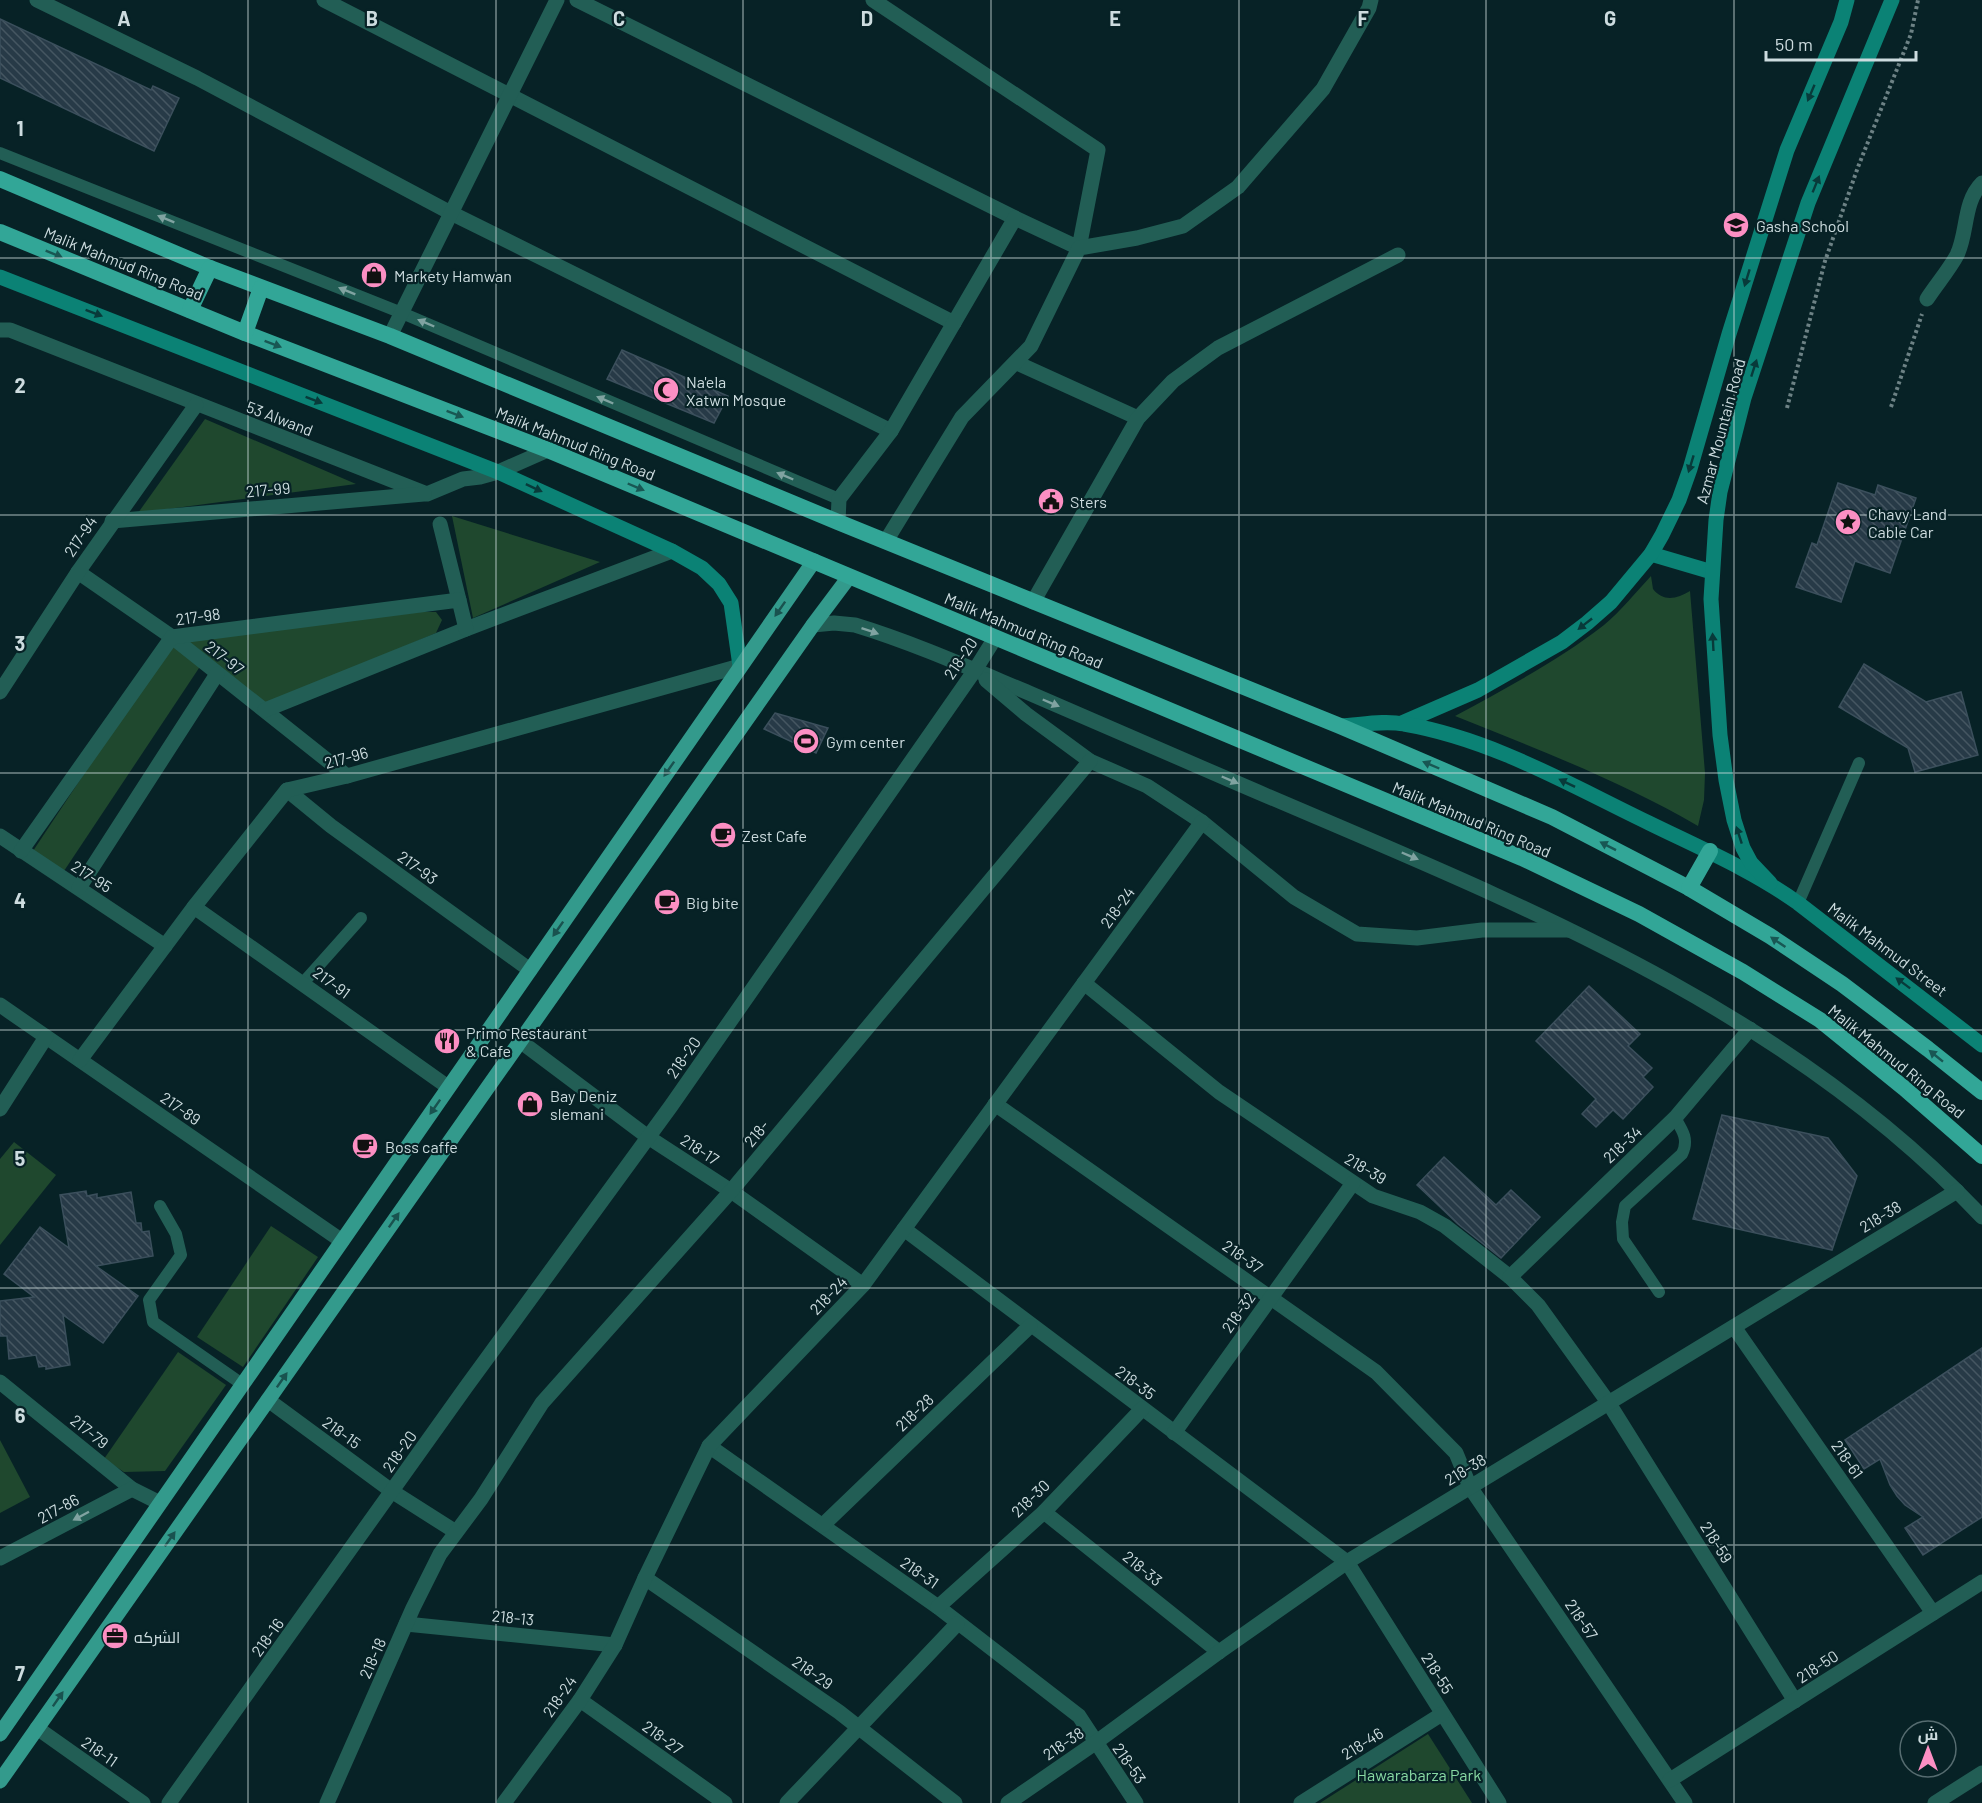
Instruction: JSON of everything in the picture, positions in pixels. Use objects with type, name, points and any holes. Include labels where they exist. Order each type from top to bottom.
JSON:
[{"type":"highway","name":"Malik Mahmud Ring Road","points":[[0,179],[210,268],[390,336],[838,522],[1340,726],[1552,817],[1689,888],[1770,936],[1842,984],[1982,1092]]},
{"type":"highway","name":"Malik Mahmud Ring Road","points":[[0,232],[245,333],[548,450],[1522,858],[1639,914],[1743,972],[1820,1020],[1904,1088],[1982,1156]]},
{"type":"highway","points":[[190,310],[210,268]]},
{"type":"highway","points":[[245,333],[261,288]]},
{"type":"highway","points":[[1689,888],[1710,851]]},
{"type":"highway","points":[[1956,1071],[1982,1083]]},
{"type":"main road","name":"Azmar Mountain Road","points":[[1402,723],[1478,690],[1562,642],[1611,602],[1651,554],[1672,518],[1683,490],[1787,150],[1841,22],[1847,0]]},
{"type":"main road","name":"Azmar Mountain Road","points":[[1770,883],[1747,856],[1737,830],[1720,735],[1712,572],[1720,492],[1744,398],[1808,203],[1892,0]]},
{"type":"main road","points":[[0,277],[498,472],[672,551],[702,568],[719,584],[731,603],[740,666]]},
{"type":"main road","points":[[1651,554],[1712,572]]},
{"type":"main road","points":[[0,1734],[814,561]]},
{"type":"main road","points":[[0,1781],[849,577]]},
{"type":"main road","points":[[1340,726],[1402,723],[1459,737],[1524,761],[1710,851],[1770,883]]},
{"type":"main road","name":"Malik Mahmud Street","points":[[1770,883],[1982,1045]]},
{"type":"street","points":[[38,0],[197,78],[451,213],[891,431]]},
{"type":"street","points":[[324,0],[954,323]]},
{"type":"street","points":[[390,336],[557,0]]},
{"type":"street","points":[[577,0],[1014,218],[1079,248],[1137,238],[1183,226],[1238,187],[1323,89],[1369,9],[1371,0]]},
{"type":"street","points":[[873,0],[1098,150],[1079,248],[1031,346],[1017,363],[962,417],[886,541]]},
{"type":"street","points":[[1927,299],[1957,256],[1969,207],[1982,183]]},
{"type":"street","points":[[838,522],[839,499],[891,431],[1014,218]]},
{"type":"street","points":[[1033,602],[1138,418],[1173,381],[1218,348],[1398,255]]},
{"type":"street","name":"53 Alwand","points":[[0,330],[10,330],[427,494]]},
{"type":"street","points":[[1017,363],[1138,418]]},
{"type":"street","name":"217-94","points":[[0,692],[112,521],[196,405]]},
{"type":"street","points":[[427,494],[463,479],[498,472],[548,450]]},
{"type":"street","name":"217-99","points":[[112,521],[427,494]]},
{"type":"street","points":[[440,524],[466,629]]},
{"type":"street","points":[[265,710],[466,629],[672,551]]},
{"type":"street","name":"217-97","points":[[78,572],[172,637],[347,776]]},
{"type":"street","name":"217-98","points":[[21,851],[172,637],[459,600]]},
{"type":"street","points":[[813,625],[834,623],[855,625],[975,670],[1444,871],[1572,930],[1680,987],[1750,1029],[1862,1105],[1957,1191],[1982,1217]]},
{"type":"street","name":"218-20","points":[[393,1492],[466,1387],[648,1137],[975,670],[995,638]]},
{"type":"street","name":"217-96","points":[[287,790],[347,776],[740,666]]},
{"type":"street","points":[[975,670],[1026,714],[1090,760],[1147,786],[1202,822],[1294,897],[1357,934],[1417,938],[1482,930],[1572,930]]},
{"type":"street","points":[[79,888],[217,674]]},
{"type":"street","name":"218-","points":[[456,1532],[481,1499],[542,1403],[731,1191],[1090,760]]},
{"type":"street","points":[[80,1060],[194,907],[287,790]]},
{"type":"street","name":"217-93","points":[[287,790],[331,826],[530,970]]},
{"type":"street","name":"218-24","points":[[504,1803],[580,1700],[615,1645],[710,1446],[863,1285],[1202,822]]},
{"type":"street","name":"217-95","points":[[0,836],[165,946]]},
{"type":"street","name":"217-91","points":[[194,907],[448,1087]]},
{"type":"street","name":"218-39","points":[[1084,983],[1219,1092],[1373,1196],[1420,1212],[1444,1226],[1510,1277],[1538,1305],[1608,1402]]},
{"type":"street","name":"217-89","points":[[0,1005],[342,1241]]},
{"type":"street","name":"218-34","points":[[1510,1277],[1675,1118],[1750,1029]]},
{"type":"street","points":[[0,1108],[46,1036]]},
{"type":"street","name":"218-17","points":[[520,1041],[648,1137],[731,1191],[863,1285]]},
{"type":"street","name":"218-37","points":[[995,1104],[1376,1372],[1456,1453]]},
{"type":"street","name":"218-32","points":[[1174,1433],[1353,1183]]},
{"type":"street","name":"218-38","points":[[1008,1803],[1347,1562],[1957,1191]]},
{"type":"street","name":"218-35","points":[[904,1229],[1030,1326],[1347,1562]]},
{"type":"street","name":"218-28","points":[[823,1525],[1030,1326]]},
{"type":"street","name":"218-61","points":[[1734,1327],[1933,1613]]},
{"type":"street","name":"217-79","points":[[0,1382],[132,1489],[160,1503]]},
{"type":"street","name":"218-15","points":[[268,1400],[393,1492],[456,1532]]},
{"type":"street","name":"218-59","points":[[1608,1402],[1795,1701]]},
{"type":"street","name":"218-30","points":[[938,1607],[1044,1512],[1142,1409]]},
{"type":"street","name":"218-31","points":[[710,1446],[938,1607],[957,1624],[1079,1716],[1095,1743]]},
{"type":"street","name":"218-57","points":[[1456,1453],[1470,1487],[1685,1803]]},
{"type":"street","name":"217-86","points":[[0,1558],[132,1489]]},
{"type":"street","name":"218-16","points":[[170,1803],[393,1492]]},
{"type":"street","name":"218-33","points":[[1044,1512],[1219,1652]]},
{"type":"street","name":"218-18","points":[[327,1803],[406,1624],[440,1554],[456,1532]]},
{"type":"street","name":"218-55","points":[[1347,1562],[1499,1803]]},
{"type":"street","name":"218-29","points":[[645,1578],[839,1712],[955,1803]]},
{"type":"street","name":"218-50","points":[[1670,1780],[1982,1581]]},
{"type":"street","name":"218-13","points":[[406,1624],[615,1645]]},
{"type":"street","points":[[787,1803],[957,1624]]},
{"type":"street","name":"218-27","points":[[580,1700],[724,1803]]},
{"type":"street","name":"218-46","points":[[1301,1803],[1442,1714]]},
{"type":"street","name":"218-11","points":[[37,1728],[143,1803]]},
{"type":"street","name":"218-53","points":[[1095,1743],[1136,1803]]},
{"type":"street","points":[[1935,1803],[1982,1773]]},
{"type":"lane","points":[[0,153],[402,313],[839,499]]},
{"type":"lane","points":[[1798,903],[1859,763]]},
{"type":"lane","points":[[303,983],[361,918]]},
{"type":"lane","points":[[1659,1292],[1623,1239],[1622,1222],[1624,1206],[1683,1154],[1686,1146],[1685,1136],[1675,1118]]},
{"type":"lane","points":[[160,1206],[176,1234],[181,1255],[149,1300],[153,1322],[242,1384]]},
{"type":"path","points":[[1787,408],[1825,261],[1858,167],[1911,34],[1918,0]]},
{"type":"path","points":[[1891,407],[1927,299]]},
{"type":"green space","points":[[205,419],[356,484],[138,513]]},
{"type":"green space","points":[[452,516],[600,562],[473,618]]},
{"type":"green space","points":[[1651,576],[1653,589],[1661,596],[1670,598],[1690,591],[1705,773],[1704,800],[1698,826],[1609,780],[1455,716],[1531,673],[1586,638],[1616,614]]},
{"type":"green space","points":[[420,612],[436,612],[442,620],[436,633],[266,705],[187,641]]},
{"type":"green space","points":[[170,644],[201,665],[64,871],[33,851]]},
{"type":"green space","points":[[14,1142],[56,1175],[0,1245],[0,1159]]},
{"type":"green space","points":[[271,1226],[318,1257],[243,1367],[197,1337]]},
{"type":"green space","points":[[178,1352],[226,1385],[165,1471],[124,1472],[104,1459]]},
{"type":"green space","points":[[0,1440],[30,1497],[0,1513]]},
{"type":"green space","name":"Hawarabarza Park","points":[[1428,1734],[1472,1803],[1320,1803]]},
{"type":"building","points":[[0,19],[151,90],[153,86],[179,98],[154,151],[0,78]]},
{"type":"building","points":[[622,350],[728,396],[714,423],[607,379]]},
{"type":"building","points":[[1838,483],[1875,495],[1878,485],[1916,498],[1890,573],[1855,561],[1841,602],[1796,587],[1812,543],[1817,545]]},
{"type":"building","points":[[1864,664],[1926,702],[1961,692],[1978,755],[1915,772],[1908,748],[1839,707]]},
{"type":"building","name":"Gym center","points":[[775,713],[828,728],[816,753],[764,729]]},
{"type":"building","points":[[1589,986],[1640,1034],[1628,1046],[1652,1068],[1643,1077],[1653,1087],[1623,1119],[1613,1110],[1596,1127],[1582,1114],[1596,1099],[1536,1041]]},
{"type":"building","points":[[1722,1115],[1828,1138],[1857,1176],[1832,1250],[1693,1219]]},
{"type":"building","points":[[1444,1157],[1496,1205],[1511,1190],[1540,1217],[1501,1258],[1458,1224],[1417,1185]]},
{"type":"building","points":[[86,1191],[87,1196],[97,1194],[97,1198],[131,1192],[136,1223],[141,1223],[142,1232],[149,1231],[153,1256],[96,1266],[138,1296],[103,1343],[63,1315],[70,1365],[46,1369],[46,1366],[39,1367],[36,1355],[9,1359],[7,1336],[0,1336],[0,1301],[34,1297],[4,1274],[40,1227],[69,1248],[60,1195]]},
{"type":"building","points":[[1982,1348],[1982,1517],[1923,1555],[1905,1528],[1923,1517],[1905,1505],[1897,1496],[1880,1459],[1864,1469],[1845,1440]]},
{"type":"place","name":"Gasha School","points":[[1736,225]]},
{"type":"place","name":"Markety Hamwan","points":[[374,275]]},
{"type":"place","name":"Na'ela Xatwn Mosque","points":[[666,390]]},
{"type":"place","name":"Sters","points":[[1051,501]]},
{"type":"place","name":"Chavy Land Cable Car","points":[[1848,522]]},
{"type":"place","name":"Gym center","points":[[806,741]]},
{"type":"place","name":"Zest Cafe","points":[[723,835]]},
{"type":"place","name":"Big bite","points":[[667,902]]},
{"type":"place","name":"Primo Restaurant & Cafe","points":[[447,1041]]},
{"type":"place","name":"Bay Deniz slemani","points":[[530,1104]]},
{"type":"place","name":"Boss caffe","points":[[365,1146]]},
{"type":"place","name":"الشركه","points":[[115,1636]]}]
